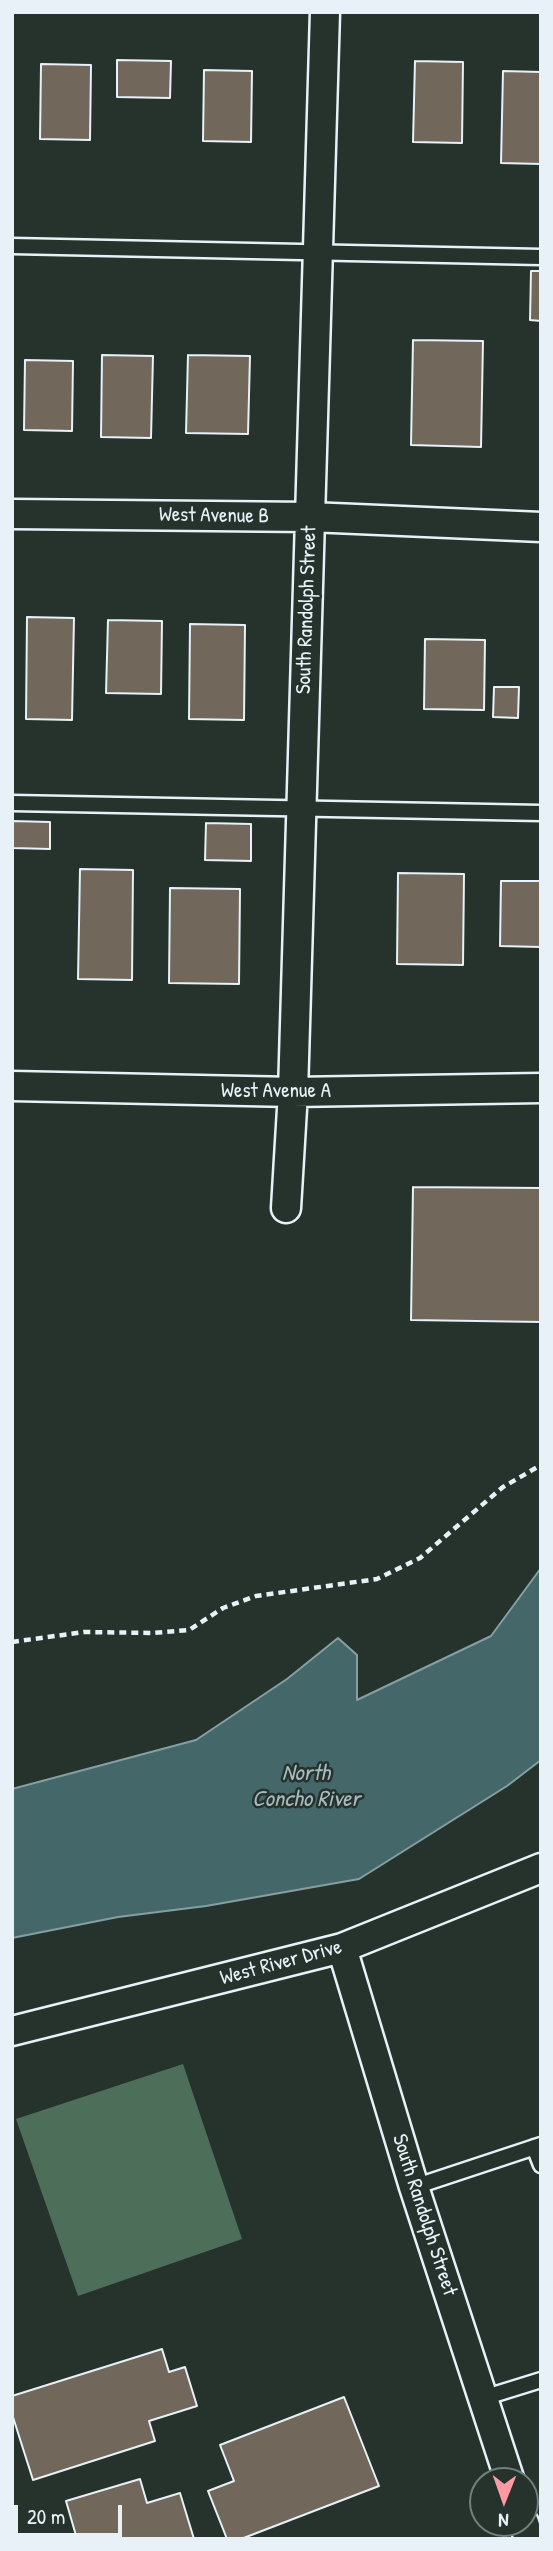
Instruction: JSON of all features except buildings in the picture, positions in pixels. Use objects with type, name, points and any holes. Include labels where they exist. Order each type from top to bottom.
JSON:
[{"type":"street","name":"South Randolph Street","points":[[286,1208],[292,1092],[325,12]]},
{"type":"street","name":"West Avenue B","points":[[12,514],[310,517],[541,527]]},
{"type":"street","name":"West Avenue A","points":[[12,1086],[292,1092],[541,1088]]},
{"type":"street","name":"West River Drive","points":[[12,2031],[342,1948],[541,1868]]},
{"type":"street","name":"South Randolph Street","points":[[342,1948],[414,2187],[505,2467]]},
{"type":"lane","points":[[12,246],[541,257]]},
{"type":"lane","points":[[12,803],[301,811],[541,813]]},
{"type":"lane","points":[[414,2187],[537,2146],[541,2165]]},
{"type":"lane","points":[[483,2398],[541,2380]]},
{"type":"path","points":[[12,1642],[84,1632],[153,1633],[189,1630],[223,1608],[256,1596],[377,1579],[420,1558],[502,1487],[541,1465]]},
{"type":"green space","points":[[183,2064],[242,2239],[78,2296],[16,2119]]},
{"type":"water","name":"North Concho River","points":[[541,1568],[541,1760],[507,1786],[359,1879],[206,1906],[118,1917],[12,1938],[12,1789],[196,1740],[287,1679],[338,1638],[357,1655],[357,1700],[491,1636]]}]
